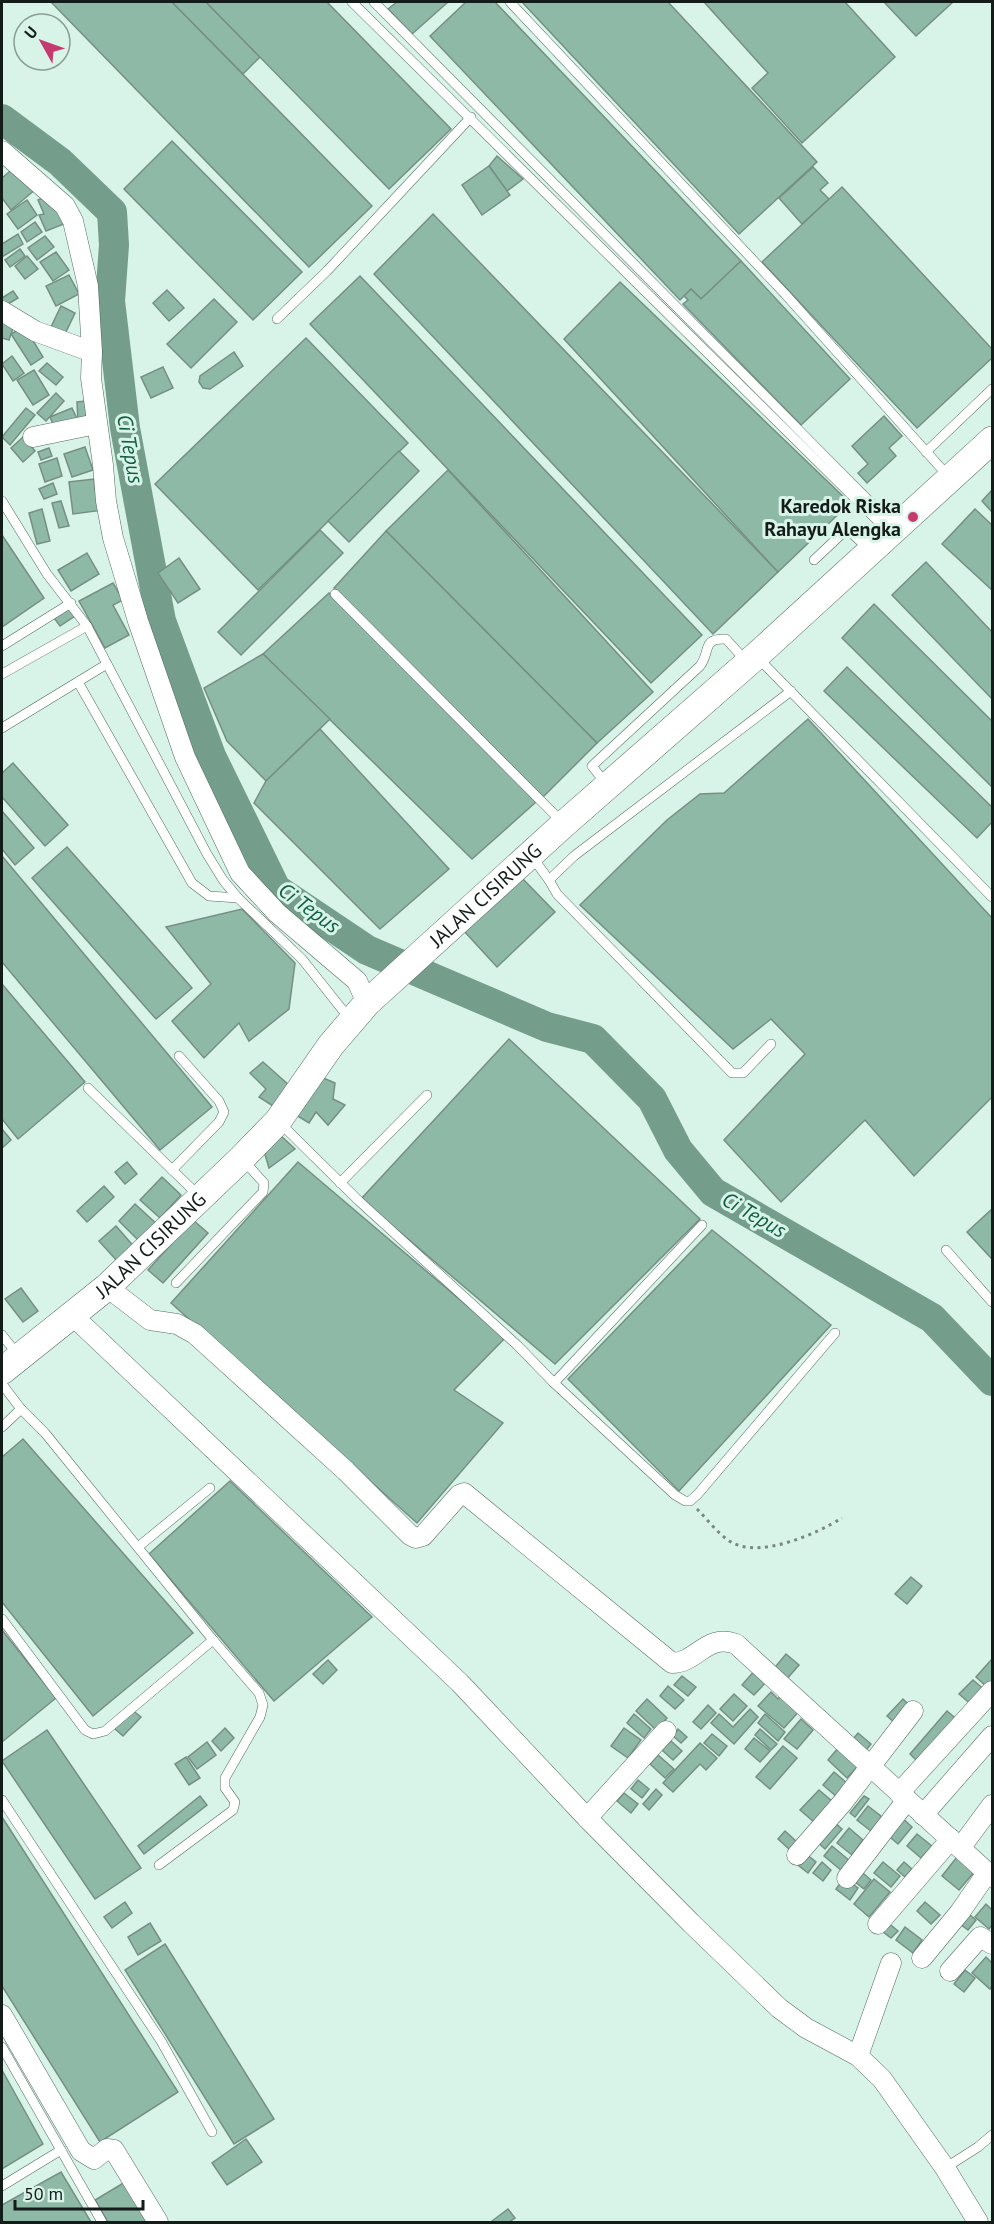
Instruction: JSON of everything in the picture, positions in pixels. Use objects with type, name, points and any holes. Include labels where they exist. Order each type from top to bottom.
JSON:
[{"type":"main road","name":"JALAN CISIRUNG","points":[[11,1364],[107,1287],[242,1158],[278,1121],[331,1045],[368,1004],[564,824],[752,660],[993,440]]},
{"type":"street","points":[[2,152],[65,206],[72,221],[88,286],[92,352],[91,378],[106,501],[113,538],[138,621],[185,756],[240,873],[277,913],[357,981],[368,1004]]},
{"type":"street","points":[[2,311],[35,331],[92,352]]},
{"type":"street","points":[[33,436],[96,424]]},
{"type":"street","points":[[107,1287],[150,1320],[177,1324],[195,1334],[346,1471],[410,1535],[416,1538],[423,1536],[459,1495],[464,1493],[672,1663],[681,1662],[713,1643],[724,1641],[736,1644],[990,1875],[922,1958]]},
{"type":"street","points":[[72,1315],[460,1683],[587,1818],[779,2008],[806,2028],[858,2056],[882,2079],[945,2168],[978,2223]]},
{"type":"street","points":[[847,1878],[903,1797],[993,1691]]},
{"type":"street","points":[[797,1855],[913,1711]]},
{"type":"street","points":[[587,1818],[666,1731]]},
{"type":"street","points":[[923,1815],[993,1736]]},
{"type":"street","points":[[878,1924],[993,1805]]},
{"type":"street","points":[[950,1971],[980,1937],[993,1944]]},
{"type":"street","points":[[858,2056],[891,1963]]},
{"type":"street","points":[[2,2015],[81,2151],[94,2158],[106,2149],[114,2150],[158,2223]]},
{"type":"lane","points":[[352,2],[471,117],[887,538]]},
{"type":"lane","points":[[374,2],[887,538]]},
{"type":"lane","points":[[510,2],[785,294],[950,478]]},
{"type":"lane","points":[[278,319],[327,271],[471,117]]},
{"type":"lane","points":[[926,452],[993,389]]},
{"type":"lane","points":[[2,501],[47,574],[87,626],[207,854],[223,880],[238,898],[302,959],[368,1004]]},
{"type":"lane","points":[[814,560],[847,529],[887,538]]},
{"type":"lane","points":[[335,594],[564,824]]},
{"type":"lane","points":[[2,646],[71,603]]},
{"type":"lane","points":[[2,674],[87,626]]},
{"type":"lane","points":[[608,786],[592,766],[700,666],[709,643],[715,639],[726,639],[790,691],[993,897]]},
{"type":"lane","points":[[2,728],[107,664]]},
{"type":"lane","points":[[78,682],[192,883],[209,896],[238,898]]},
{"type":"lane","points":[[549,880],[574,856],[790,691]]},
{"type":"lane","points":[[531,855],[557,894],[732,1073],[743,1073],[771,1044]]},
{"type":"lane","points":[[172,1170],[219,1122],[224,1112],[219,1101],[180,1056]]},
{"type":"lane","points":[[88,1088],[201,1197]]},
{"type":"lane","points":[[340,1183],[427,1095]]},
{"type":"lane","points":[[278,1121],[340,1183],[554,1383],[685,1501],[690,1501],[835,1333]]},
{"type":"lane","points":[[176,1283],[263,1192],[264,1183],[242,1158]]},
{"type":"lane","points":[[554,1383],[702,1225]]},
{"type":"lane","points":[[946,1250],[993,1302]]},
{"type":"lane","points":[[2,1335],[11,1364]]},
{"type":"lane","points":[[2,1384],[259,1693],[263,1705],[260,1717],[225,1778],[225,1788],[235,1802],[233,1810],[159,1865]]},
{"type":"lane","points":[[2,1427],[21,1409]]},
{"type":"lane","points":[[138,1548],[210,1488]]},
{"type":"lane","points":[[2,1619],[85,1730],[93,1734],[105,1731],[213,1640]]},
{"type":"lane","points":[[2,1800],[161,2041],[212,2132]]},
{"type":"lane","points":[[2,2047],[102,2223]]},
{"type":"lane","points":[[945,2168],[993,2135]]},
{"type":"lane","points":[[2,2186],[61,2150]]},
{"type":"path","points":[[690,1501],[732,1542],[754,1548],[794,1541],[842,1518]]},
{"type":"building","points":[[172,2],[372,206],[309,267],[72,24],[72,12],[61,12],[52,3]]},
{"type":"building","points":[[172,2],[206,2],[260,57],[243,74]]},
{"type":"building","points":[[206,2],[327,2],[451,129],[389,189]]},
{"type":"building","points":[[397,2],[448,2],[412,34],[388,9]]},
{"type":"building","points":[[466,2],[495,2],[741,261],[701,299],[691,289],[680,300],[430,36]]},
{"type":"building","points":[[522,2],[668,2],[817,162],[739,234]]},
{"type":"building","points":[[704,2],[845,2],[895,57],[802,143],[752,88],[768,73]]},
{"type":"building","points":[[884,2],[953,2],[916,36]]},
{"type":"building","points":[[172,141],[302,272],[253,320],[124,189]]},
{"type":"building","points":[[497,156],[523,179],[507,191],[489,166]]},
{"type":"building","points":[[16,166],[36,189],[11,210],[2,198],[2,178]]},
{"type":"building","points":[[489,166],[510,195],[482,215],[462,185]]},
{"type":"building","points":[[813,167],[828,183],[820,190],[829,199],[802,224],[779,198]]},
{"type":"building","points":[[842,187],[992,349],[992,358],[917,428],[762,262]]},
{"type":"building","points":[[48,196],[69,222],[46,231],[39,215],[44,214],[38,200]]},
{"type":"building","points":[[27,200],[37,215],[18,229],[7,214]]},
{"type":"building","points":[[433,214],[778,572],[713,634],[374,274]]},
{"type":"building","points":[[35,222],[42,232],[27,242],[21,232]]},
{"type":"building","points":[[18,234],[23,244],[2,257],[2,244]]},
{"type":"building","points":[[45,236],[54,247],[37,260],[28,248]]},
{"type":"building","points":[[20,249],[25,256],[10,267],[5,260]]},
{"type":"building","points":[[56,252],[69,270],[53,281],[40,262]]},
{"type":"building","points":[[27,256],[38,269],[25,279],[15,266]]},
{"type":"building","points":[[741,261],[850,379],[801,425],[683,304],[688,300],[684,296],[691,289],[701,299]]},
{"type":"building","points":[[69,275],[79,294],[56,306],[46,286]]},
{"type":"building","points":[[360,276],[702,635],[651,683],[310,324]]},
{"type":"building","points":[[620,282],[850,503],[778,572],[564,339]]},
{"type":"building","points":[[167,290],[184,308],[169,321],[153,303]]},
{"type":"building","points":[[13,291],[18,298],[3,307],[2,298]]},
{"type":"building","points":[[214,299],[237,322],[191,368],[167,344]]},
{"type":"building","points":[[61,306],[75,313],[65,334],[51,327]]},
{"type":"building","points":[[2,318],[15,322],[9,340],[2,338]]},
{"type":"building","points":[[24,326],[43,357],[31,365],[11,334]]},
{"type":"building","points":[[306,338],[408,443],[258,590],[155,484]]},
{"type":"building","points":[[234,352],[243,366],[210,389],[203,388],[199,382],[200,376]]},
{"type":"building","points":[[12,356],[24,373],[13,381],[2,364]]},
{"type":"building","points":[[47,363],[63,377],[56,385],[39,371]]},
{"type":"building","points":[[163,367],[173,388],[151,398],[141,377]]},
{"type":"building","points":[[34,370],[49,395],[33,405],[17,380]]},
{"type":"building","points":[[56,393],[64,401],[46,421],[37,413]]},
{"type":"building","points":[[86,401],[88,421],[78,422],[77,402]]},
{"type":"building","points":[[26,408],[35,415],[10,445],[2,437]]},
{"type":"building","points":[[72,408],[78,421],[56,431],[50,417]]},
{"type":"building","points":[[884,416],[902,436],[889,448],[896,456],[867,483],[858,473],[868,464],[852,446]]},
{"type":"building","points":[[23,437],[35,451],[23,462],[11,448]]},
{"type":"building","points":[[85,447],[93,470],[72,477],[64,454]]},
{"type":"building","points":[[49,448],[52,456],[41,460],[38,452]]},
{"type":"building","points":[[399,451],[419,471],[349,542],[328,521]]},
{"type":"building","points":[[57,458],[62,476],[45,482],[39,464]]},
{"type":"building","points":[[448,470],[653,692],[597,743],[386,531]]},
{"type":"building","points":[[94,479],[95,490],[104,510],[73,514],[69,482]]},
{"type":"building","points":[[53,483],[57,494],[44,499],[39,489]]},
{"type":"building","points":[[992,490],[992,512],[982,501]]},
{"type":"building","points":[[61,501],[69,526],[59,528],[52,503]]},
{"type":"building","points":[[42,509],[50,541],[37,544],[29,513]]},
{"type":"building","points":[[975,509],[992,525],[992,590],[942,544]]},
{"type":"building","points":[[320,530],[343,553],[241,655],[218,632]]},
{"type":"building","points":[[386,531],[597,743],[543,797],[334,588]]},
{"type":"building","points":[[2,535],[44,598],[2,627]]},
{"type":"building","points":[[87,553],[99,574],[71,591],[58,570]]},
{"type":"building","points":[[179,558],[200,589],[178,603],[158,573]]},
{"type":"building","points":[[926,562],[992,632],[992,699],[892,595]]},
{"type":"building","points":[[113,583],[123,600],[113,605],[129,635],[105,648],[79,601]]},
{"type":"building","points":[[329,593],[536,802],[472,859],[263,654]]},
{"type":"building","points":[[874,604],[992,721],[992,787],[842,638]]},
{"type":"building","points":[[69,607],[75,616],[60,626],[54,618]]},
{"type":"building","points":[[263,654],[330,719],[266,781],[227,741],[204,688]]},
{"type":"building","points":[[847,667],[992,807],[992,822],[977,838],[824,691]]},
{"type":"building","points":[[808,719],[992,918],[992,1099],[914,1176],[865,1120],[781,1202],[724,1140],[805,1054],[771,1019],[733,1049],[580,905],[667,820],[700,794],[724,793]]},
{"type":"building","points":[[320,729],[449,869],[380,929],[254,803],[266,781]]},
{"type":"building","points":[[13,763],[68,825],[45,846],[2,797],[2,773]]},
{"type":"building","points":[[2,811],[34,848],[15,865],[2,849]]},
{"type":"building","points":[[67,847],[192,988],[156,1019],[32,878]]},
{"type":"building","points":[[2,856],[212,1107],[160,1150],[2,962]]},
{"type":"building","points":[[522,878],[555,912],[497,967],[464,931]]},
{"type":"building","points":[[242,909],[295,963],[289,1009],[249,1041],[239,1023],[204,1058],[172,1021],[211,984],[166,927]]},
{"type":"building","points":[[2,984],[85,1082],[18,1139],[2,1119]]},
{"type":"building","points":[[509,1039],[700,1219],[555,1364],[361,1199]]},
{"type":"building","points":[[263,1062],[290,1086],[273,1106],[259,1097],[266,1089],[250,1073]]},
{"type":"building","points":[[321,1077],[335,1083],[333,1099],[345,1105],[328,1125],[316,1112],[309,1123],[296,1115]]},
{"type":"building","points":[[2,1129],[11,1140],[2,1148]]},
{"type":"building","points":[[279,1134],[295,1149],[269,1168],[264,1151]]},
{"type":"building","points":[[127,1162],[137,1174],[125,1184],[115,1172]]},
{"type":"building","points":[[298,1162],[505,1338],[454,1390],[503,1423],[417,1523],[171,1303]]},
{"type":"building","points":[[162,1177],[181,1195],[160,1218],[140,1200]]},
{"type":"building","points":[[104,1186],[114,1197],[87,1222],[77,1211]]},
{"type":"building","points":[[135,1204],[159,1226],[142,1244],[119,1221]]},
{"type":"building","points":[[992,1209],[992,1259],[967,1232]]},
{"type":"building","points":[[193,1220],[208,1233],[163,1283],[148,1270]]},
{"type":"building","points":[[116,1226],[136,1249],[119,1263],[99,1241]]},
{"type":"building","points":[[712,1230],[831,1325],[679,1491],[568,1379]]},
{"type":"building","points":[[21,1288],[38,1311],[23,1322],[5,1299]]},
{"type":"building","points":[[23,1439],[193,1633],[93,1716],[2,1602],[2,1457]]},
{"type":"building","points":[[230,1481],[372,1617],[274,1701],[149,1554]]},
{"type":"building","points":[[911,1577],[922,1586],[907,1604],[895,1594]]},
{"type":"building","points":[[2,1630],[56,1698],[2,1742]]},
{"type":"building","points":[[786,1654],[799,1665],[785,1681],[772,1671]]},
{"type":"building","points":[[992,1659],[992,1685],[989,1689],[976,1677]]},
{"type":"building","points":[[328,1660],[337,1670],[323,1684],[313,1674]]},
{"type":"building","points":[[756,1669],[768,1680],[754,1695],[742,1685]]},
{"type":"building","points":[[682,1676],[696,1687],[688,1696],[674,1685]]},
{"type":"building","points":[[973,1680],[986,1691],[973,1706],[959,1694]]},
{"type":"building","points":[[668,1686],[684,1700],[675,1709],[660,1696]]},
{"type":"building","points":[[771,1692],[778,1699],[783,1693],[801,1709],[784,1728],[758,1706]]},
{"type":"building","points":[[734,1694],[747,1706],[733,1721],[720,1709]]},
{"type":"building","points":[[647,1699],[667,1718],[656,1730],[636,1711]]},
{"type":"building","points":[[903,1699],[912,1708],[896,1724],[887,1716]]},
{"type":"building","points":[[708,1705],[716,1713],[701,1729],[693,1722]]},
{"type":"building","points":[[131,1709],[141,1717],[123,1736],[114,1728]]},
{"type":"building","points":[[750,1709],[758,1717],[734,1744],[711,1723],[719,1714],[733,1727]]},
{"type":"building","points":[[947,1711],[959,1721],[921,1765],[910,1754]]},
{"type":"building","points":[[634,1714],[651,1729],[644,1738],[627,1723]]},
{"type":"building","points":[[765,1714],[785,1732],[778,1741],[758,1723]]},
{"type":"building","points":[[801,1719],[813,1730],[797,1749],[784,1739]]},
{"type":"building","points":[[225,1728],[234,1738],[221,1751],[212,1741]]},
{"type":"building","points":[[624,1728],[641,1740],[628,1758],[611,1746]]},
{"type":"building","points":[[678,1729],[687,1737],[681,1743],[673,1736]]},
{"type":"building","points":[[760,1729],[777,1744],[771,1750],[755,1735]]},
{"type":"building","points":[[47,1730],[141,1868],[95,1899],[2,1761]]},
{"type":"building","points":[[858,1733],[871,1744],[863,1754],[850,1743]]},
{"type":"building","points":[[712,1734],[727,1746],[719,1756],[704,1743]]},
{"type":"building","points":[[754,1738],[770,1751],[760,1762],[745,1749]]},
{"type":"building","points":[[671,1741],[682,1751],[673,1760],[662,1750]]},
{"type":"building","points":[[207,1742],[216,1755],[197,1769],[188,1757]]},
{"type":"building","points":[[700,1743],[717,1758],[706,1770],[700,1764],[673,1792],[663,1783]]},
{"type":"building","points":[[783,1746],[797,1758],[770,1789],[756,1777]]},
{"type":"building","points":[[839,1747],[859,1765],[847,1778],[828,1760]]},
{"type":"building","points":[[658,1755],[674,1769],[665,1778],[650,1764]]},
{"type":"building","points":[[186,1757],[200,1778],[189,1785],[175,1764]]},
{"type":"building","points":[[834,1772],[848,1784],[837,1797],[823,1785]]},
{"type":"building","points":[[638,1780],[649,1789],[642,1798],[631,1789]]},
{"type":"building","points":[[656,1789],[662,1795],[649,1810],[643,1804]]},
{"type":"building","points":[[819,1790],[832,1801],[814,1822],[800,1810]]},
{"type":"building","points":[[624,1793],[638,1804],[631,1813],[617,1801]]},
{"type":"building","points":[[200,1796],[207,1805],[144,1854],[138,1846]]},
{"type":"building","points":[[864,1796],[869,1799],[855,1817],[850,1813]]},
{"type":"building","points":[[868,1806],[882,1817],[871,1831],[857,1820]]},
{"type":"building","points":[[899,1815],[912,1827],[898,1844],[884,1832]]},
{"type":"building","points":[[2,1817],[178,2092],[100,2142],[2,1986]]},
{"type":"building","points":[[833,1821],[842,1829],[825,1849],[816,1841]]},
{"type":"building","points":[[849,1828],[863,1840],[852,1855],[837,1843]]},
{"type":"building","points":[[785,1831],[797,1842],[790,1850],[778,1839]]},
{"type":"building","points":[[917,1834],[932,1846],[921,1858],[907,1846]]},
{"type":"building","points":[[832,1846],[850,1861],[842,1871],[824,1856]]},
{"type":"building","points":[[806,1854],[816,1862],[808,1873],[798,1865]]},
{"type":"building","points":[[957,1857],[975,1871],[959,1890],[942,1876]]},
{"type":"building","points":[[822,1862],[831,1870],[823,1881],[813,1873]]},
{"type":"building","points":[[883,1862],[900,1876],[891,1887],[874,1873]]},
{"type":"building","points":[[904,1862],[912,1869],[905,1877],[897,1870]]},
{"type":"building","points":[[857,1868],[871,1880],[864,1889],[850,1878]]},
{"type":"building","points":[[844,1878],[858,1888],[850,1900],[836,1889]]},
{"type":"building","points":[[874,1879],[890,1892],[869,1917],[854,1904]]},
{"type":"building","points":[[125,1902],[132,1913],[112,1928],[104,1917]]},
{"type":"building","points":[[925,1902],[940,1915],[931,1924],[917,1911]]},
{"type":"building","points":[[986,1904],[992,1910],[992,1925],[989,1929],[975,1917]]},
{"type":"building","points":[[964,1910],[976,1920],[968,1930],[956,1921]]},
{"type":"building","points":[[886,1921],[898,1931],[891,1938],[879,1929]]},
{"type":"building","points":[[150,1923],[161,1941],[138,1955],[128,1937]]},
{"type":"building","points":[[905,1927],[922,1940],[913,1953],[896,1940]]},
{"type":"building","points":[[165,1944],[274,2119],[234,2144],[125,1970]]},
{"type":"building","points":[[986,1957],[992,1963],[990,1989],[972,1973]]},
{"type":"building","points":[[965,1970],[975,1978],[964,1992],[954,1984]]},
{"type":"building","points":[[2,2070],[43,2144],[2,2169]]},
{"type":"building","points":[[246,2139],[262,2162],[227,2185],[212,2163]]},
{"type":"building","points":[[61,2172],[91,2222],[2,2222],[2,2205]]},
{"type":"building","points":[[125,2182],[150,2222],[108,2222],[95,2200]]},
{"type":"building","points":[[508,2209],[515,2218],[509,2222],[492,2221]]},
{"type":"waterway","name":"Ci Tepus","points":[[2,119],[60,162],[112,212],[114,245],[110,301],[125,428],[161,621],[211,756],[276,889],[367,950],[547,1027],[593,1039],[652,1099],[678,1150],[713,1192],[932,1318],[992,1381]]},
{"type":"place","name":"Karedok Riska Rahayu Alengka","points":[[913,517]]}]
